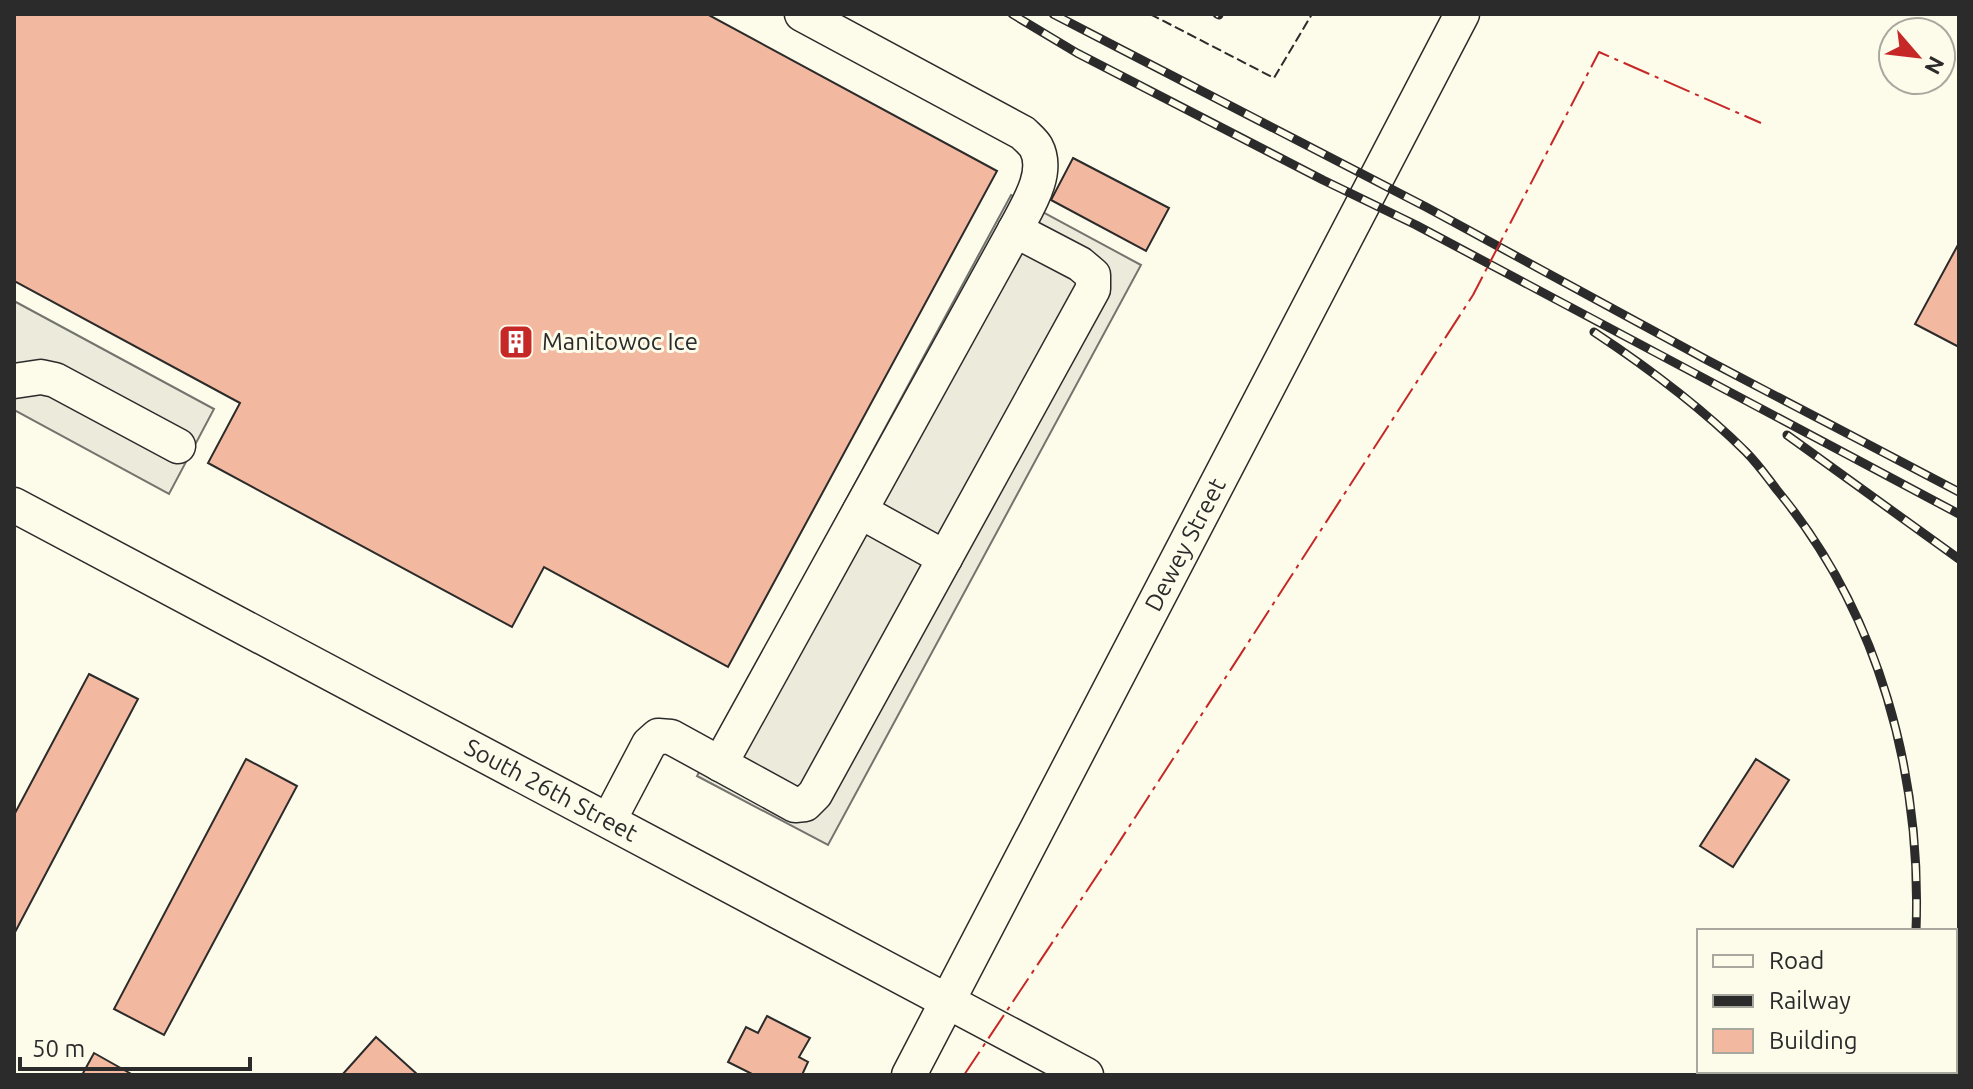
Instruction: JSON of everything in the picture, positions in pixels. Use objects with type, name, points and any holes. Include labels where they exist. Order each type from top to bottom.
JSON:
[{"type":"street","points":[[720,764],[1015,230],[1042,167],[1036,147],[1023,133],[802,14]]},
{"type":"street","name":"Dewey Street","points":[[909,1075],[1462,14]]},
{"type":"street","points":[[609,820],[649,744],[658,736],[671,737],[795,805],[805,804],[815,794],[1093,289],[1093,275],[1080,264],[1015,230]]},
{"type":"street","points":[[14,381],[41,377],[55,380],[178,446]]},
{"type":"street","name":"South 26th Street","points":[[14,505],[1086,1075]]},
{"type":"street","points":[[860,511],[945,558]]},
{"type":"shaded area","points":[[1011,195],[1141,265],[828,845],[697,776]]},
{"type":"shaded area","points":[[14,301],[214,409],[169,494],[14,410]]},
{"type":"building","name":"Manitowoc Ice","points":[[14,14],[707,14],[997,171],[728,667],[544,567],[512,627],[208,463],[240,403],[14,281]]},
{"type":"building","points":[[1073,158],[1169,208],[1146,251],[1051,200]]},
{"type":"building","points":[[1959,243],[1959,347],[1915,324]]},
{"type":"building","points":[[89,674],[138,699],[14,934],[14,815]]},
{"type":"building","points":[[246,759],[297,786],[164,1035],[114,1009]]},
{"type":"building","points":[[1756,759],[1789,780],[1733,867],[1700,846]]},
{"type":"building","points":[[767,1016],[810,1038],[799,1057],[808,1062],[802,1075],[754,1075],[728,1062],[746,1027],[758,1033]]},
{"type":"building","points":[[376,1037],[418,1075],[342,1075]]},
{"type":"building","points":[[94,1053],[133,1075],[82,1075]]},
{"type":"railway","points":[[1012,14],[1077,53],[1416,225],[1959,514]]},
{"type":"railway","points":[[1053,14],[1426,207],[1707,360],[1959,492]]},
{"type":"railway","points":[[1594,332],[1673,389],[1746,452],[1813,538],[1843,589],[1887,697],[1902,754],[1916,872],[1916,929]]},
{"type":"railway","points":[[1787,435],[1959,559]]},
{"type":"fence","points":[[1150,14],[1274,78],[1312,14]]},
{"type":"power","points":[[964,1075],[1114,850],[1473,295],[1599,52],[1761,123]]},
{"type":"place","name":"Manitowoc Ice","points":[[516,342]]}]
